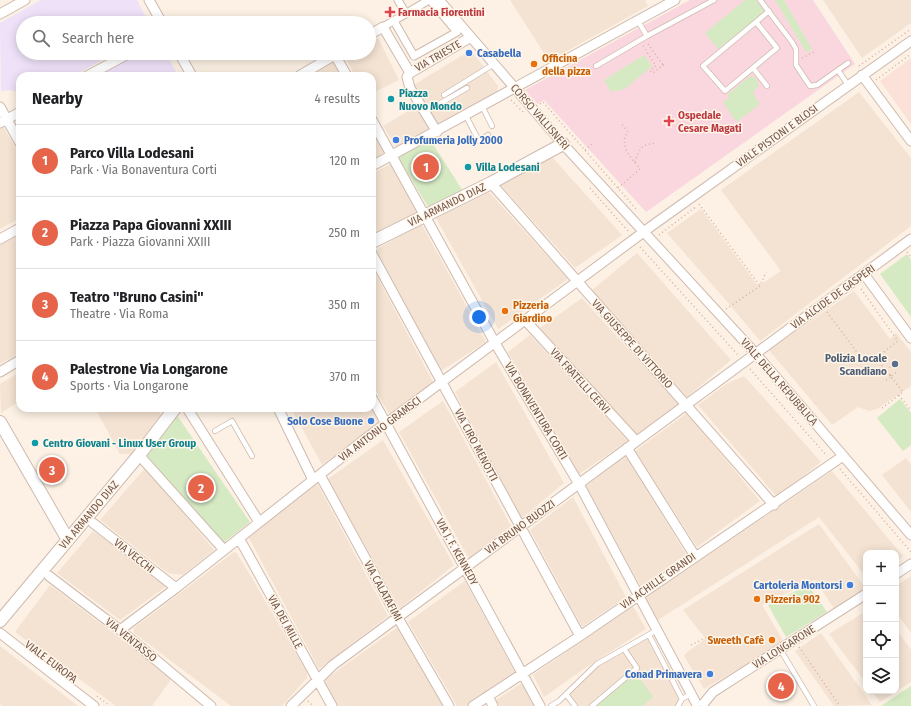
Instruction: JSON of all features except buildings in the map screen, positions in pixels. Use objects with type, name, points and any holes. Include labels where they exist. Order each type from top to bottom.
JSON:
[{"type":"street","points":[[0,14],[25,0]]},
{"type":"street","points":[[149,0],[158,16]]},
{"type":"street","points":[[398,0],[406,14]]},
{"type":"street","points":[[376,31],[430,0],[457,32],[414,56],[394,21]]},
{"type":"street","name":"CORSO VALLISNERI","points":[[439,0],[563,144],[644,232]]},
{"type":"street","points":[[376,164],[437,132],[674,0]]},
{"type":"street","points":[[383,27],[408,75],[410,88],[437,132]]},
{"type":"street","name":"VIA TRIESTE","points":[[408,75],[471,38]]},
{"type":"street","name":"VIALE PISTONI E BLOSI","points":[[644,232],[848,85],[859,71],[911,41]]},
{"type":"street","points":[[94,72],[117,60]]},
{"type":"street","points":[[183,60],[190,72]]},
{"type":"street","points":[[306,72],[327,60]]},
{"type":"street","points":[[340,60],[345,72]]},
{"type":"street","points":[[859,71],[911,141]]},
{"type":"street","points":[[0,107],[3,121],[16,139]]},
{"type":"street","points":[[3,121],[16,114]]},
{"type":"street","name":"VIA BONAVENTURA CORTI","points":[[376,127],[426,214],[495,343],[579,484],[691,694],[701,705]]},
{"type":"street","name":"VIA ARMANDO DIAZ","points":[[376,240],[491,183],[563,144]]},
{"type":"street","name":"VIA GIUSEPPE DI VITTORIO","points":[[491,183],[774,505]]},
{"type":"street","points":[[0,239],[16,230]]},
{"type":"street","name":"VIA ANTONIO GRAMSCI","points":[[120,630],[176,588],[316,477],[644,232]]},
{"type":"street","name":"VIALE DELLA REPUBBLICA","points":[[644,232],[756,354],[911,535]]},
{"type":"street","name":"VIA ALCIDE DE GASPERI","points":[[756,354],[911,240]]},
{"type":"street","name":"VIA CIRO MENOTTI","points":[[376,261],[580,636]]},
{"type":"street","points":[[864,274],[911,338]]},
{"type":"street","name":"VIA FRATELLI CERVI","points":[[525,320],[636,441]]},
{"type":"street","name":"VIA BRUNO BUOZZI","points":[[290,706],[317,679],[465,567],[756,354]]},
{"type":"street","points":[[0,372],[16,362]]},
{"type":"street","name":"VIA J. F. KENNEDY","points":[[376,405],[540,706]]},
{"type":"street","name":"VIA ARMANDO DIAZ","points":[[0,621],[139,454],[169,412]]},
{"type":"street","points":[[190,412],[207,435],[259,522]]},
{"type":"street","name":"VIA CALATAFIMI","points":[[280,412],[316,477],[449,706]]},
{"type":"street","points":[[0,422],[68,540]]},
{"type":"street","points":[[628,448],[695,556]]},
{"type":"street","points":[[139,454],[224,550]]},
{"type":"street","name":"VIA ACHILLE GRANDI","points":[[473,706],[521,673],[580,636],[695,556],[774,505],[843,456]]},
{"type":"street","name":"VIA VECCHI","points":[[93,523],[176,588]]},
{"type":"street","name":"VIA DEI MILLE","points":[[239,538],[332,706]]},
{"type":"street","points":[[899,572],[911,564]]},
{"type":"street","name":"VIA VENTASSO","points":[[49,576],[120,630],[211,706]]},
{"type":"street","name":"VIA LONGARONE","points":[[701,705],[713,692],[863,596]]},
{"type":"street","name":"VIALE EUROPA","points":[[0,633],[92,705]]},
{"type":"street","points":[[488,696],[493,706]]},
{"type":"lane","points":[[596,66],[647,36],[714,0]]},
{"type":"lane","points":[[760,0],[770,11],[792,42],[796,49],[795,61],[802,76],[810,86],[817,85],[848,63]]},
{"type":"lane","points":[[756,22],[777,48],[725,91],[703,66],[756,22],[770,11]]},
{"type":"lane","points":[[638,21],[647,36]]},
{"type":"lane","points":[[444,95],[494,64]]},
{"type":"lane","points":[[753,68],[767,86]]},
{"type":"lane","points":[[838,70],[848,85]]},
{"type":"lane","points":[[425,112],[467,88]]},
{"type":"lane","points":[[482,106],[492,126]]},
{"type":"lane","points":[[466,116],[479,141],[488,135]]},
{"type":"lane","points":[[215,430],[232,421],[252,456]]},
{"type":"lane","points":[[553,706],[597,664],[657,630]]},
{"type":"lane","points":[[648,635],[682,699]]},
{"type":"lane","points":[[592,706],[637,668],[624,649]]},
{"type":"lane","points":[[780,649],[814,706]]},
{"type":"lane","points":[[566,694],[575,706]]},
{"type":"lane","points":[[678,706],[682,699],[691,694]]},
{"type":"path","points":[[859,71],[911,29]]},
{"type":"path","points":[[639,41],[656,66],[650,70],[652,73],[663,65]]},
{"type":"path","points":[[647,42],[665,67]]},
{"type":"path","points":[[795,61],[814,52]]},
{"type":"path","points":[[870,85],[911,54]]},
{"type":"path","points":[[511,100],[526,115]]},
{"type":"path","points":[[618,188],[640,169],[624,146],[623,140],[628,132],[621,123]]},
{"type":"path","points":[[585,150],[593,143]]},
{"type":"path","points":[[636,162],[640,150],[649,143],[655,143]]},
{"type":"path","points":[[588,186],[631,234],[625,240],[633,250],[640,246],[739,356],[734,361],[742,373],[749,368],[828,457],[827,461],[833,470],[838,468],[911,552]]},
{"type":"path","points":[[699,204],[760,286]]},
{"type":"path","points":[[906,251],[911,257]]},
{"type":"path","points":[[725,310],[760,286],[766,272]]},
{"type":"path","points":[[861,289],[898,340],[876,358],[903,392],[882,408]]},
{"type":"path","points":[[822,305],[857,352]]},
{"type":"path","points":[[886,370],[893,364]]},
{"type":"path","points":[[886,380],[898,371]]},
{"type":"path","points":[[899,396],[911,411]]},
{"type":"path","points":[[690,645],[712,635]]},
{"type":"path","points":[[798,645],[840,706]]},
{"type":"path","points":[[92,692],[110,706]]},
{"type":"shaded area","points":[[41,0],[137,0],[145,16],[16,16],[16,60],[102,60],[80,72],[16,72],[16,92],[11,90],[1,91],[0,23]]},
{"type":"shaded area","points":[[510,0],[645,0],[648,6],[549,61]]},
{"type":"shaded area","name":"Ospedale Cesare Magati","points":[[690,0],[813,0],[855,64],[646,212],[544,100],[538,104],[525,90]]},
{"type":"shaded area","points":[[823,0],[911,0],[911,23],[862,58]]},
{"type":"shaded area","points":[[378,38],[399,80],[376,91],[376,72],[353,72],[347,60],[376,60],[376,39]]},
{"type":"shaded area","points":[[471,50],[498,86],[497,93],[437,127],[412,86]]},
{"type":"shaded area","points":[[911,58],[911,124],[880,81]]},
{"type":"shaded area","points":[[127,60],[170,60],[176,72],[104,72]]},
{"type":"shaded area","points":[[334,61],[339,72],[315,72]]},
{"type":"shaded area","points":[[859,92],[911,158],[911,226],[760,341],[667,233],[701,209],[758,286],[781,271],[721,190]]},
{"type":"shaded area","points":[[415,107],[431,133],[398,151],[383,126]]},
{"type":"shaded area","points":[[3,126],[16,149],[16,220],[0,229],[0,128]]},
{"type":"shaded area","points":[[376,134],[387,153],[376,159]]},
{"type":"shaded area","points":[[552,157],[622,235],[575,268],[500,184]]},
{"type":"shaded area","points":[[392,163],[420,212],[376,235],[376,172]]},
{"type":"shaded area","points":[[489,192],[568,279],[498,329],[436,218]]},
{"type":"shaded area","points":[[421,223],[486,342],[441,371],[376,255],[376,250]]},
{"type":"shaded area","points":[[16,237],[16,355],[0,364],[0,245]]},
{"type":"shaded area","points":[[637,253],[731,360],[687,397],[591,291]]},
{"type":"shaded area","points":[[376,275],[433,382],[389,414],[376,391]]},
{"type":"shaded area","points":[[854,291],[890,339],[896,333],[911,352],[911,386],[877,409],[869,411],[858,407],[832,425],[769,350]]},
{"type":"shaded area","points":[[582,298],[679,405],[636,436],[540,328]]},
{"type":"shaded area","points":[[530,335],[628,441],[579,474],[508,352]]},
{"type":"shaded area","points":[[496,362],[564,483],[521,519],[455,392]]},
{"type":"shaded area","points":[[16,374],[16,404],[1,413],[0,384]]},
{"type":"shaded area","points":[[744,376],[821,462],[777,497],[698,405],[726,384]]},
{"type":"shaded area","points":[[443,401],[511,526],[469,559],[399,432]]},
{"type":"shaded area","points":[[97,412],[159,412],[161,415],[132,454],[120,454]]},
{"type":"shaded area","points":[[293,412],[376,412],[381,421],[322,465]]},
{"type":"shaded area","points":[[687,413],[760,501],[697,547],[635,451]]},
{"type":"shaded area","points":[[383,440],[454,565],[400,608],[328,479]]},
{"type":"shaded area","points":[[626,455],[686,554],[641,587],[586,486]]},
{"type":"shaded area","points":[[906,458],[911,464],[911,512],[882,475]]},
{"type":"shaded area","points":[[146,467],[214,550],[183,575],[168,573],[100,520]]},
{"type":"shaded area","points":[[832,471],[898,550],[863,550],[863,573],[819,517],[658,620],[645,598]]},
{"type":"shaded area","points":[[317,483],[388,616],[319,669],[248,536]]},
{"type":"shaded area","points":[[573,497],[626,597],[582,627],[530,530]]},
{"type":"shaded area","points":[[819,524],[863,585],[863,591],[835,610],[815,580],[762,605],[784,642],[704,689],[684,656],[687,652],[706,639],[683,610]]},
{"type":"shaded area","points":[[93,531],[168,585],[120,620],[57,573]]},
{"type":"shaded area","points":[[899,551],[903,556],[899,560]]},
{"type":"shaded area","points":[[234,552],[237,553],[307,672],[307,678],[282,706],[231,706],[134,633],[134,628]]},
{"type":"shaded area","points":[[911,576],[911,633],[899,616],[899,584]]},
{"type":"shaded area","points":[[465,581],[515,672],[466,706],[457,706],[408,622]]},
{"type":"shaded area","points":[[50,585],[172,678],[152,706],[116,706],[15,632]]},
{"type":"shaded area","points":[[633,606],[646,629],[585,668],[544,697],[533,675]]},
{"type":"shaded area","points":[[863,613],[863,679],[829,634]]},
{"type":"shaded area","points":[[398,627],[444,706],[338,706],[323,681]]},
{"type":"shaded area","points":[[821,633],[872,705],[834,706],[795,651]]},
{"type":"shaded area","points":[[899,633],[911,650],[911,682],[899,690]]},
{"type":"shaded area","points":[[648,638],[680,699],[677,706],[577,706],[568,694],[601,664]]},
{"type":"shaded area","points":[[0,646],[78,706],[2,706],[0,704]]},
{"type":"shaded area","points":[[522,683],[535,706],[500,706],[496,700]]},
{"type":"shaded area","points":[[874,694],[892,694],[880,702]]},
{"type":"green space","points":[[745,0],[756,0],[765,12],[718,49],[705,33]]},
{"type":"green space","points":[[775,0],[784,0],[812,49],[806,52]]},
{"type":"green space","points":[[644,55],[652,66],[625,89],[611,92],[604,80]]},
{"type":"green space","points":[[750,76],[755,77],[759,85],[753,93],[760,104],[737,122],[723,103],[729,98],[727,95]]},
{"type":"green space","points":[[429,138],[463,191],[429,208],[397,156]]},
{"type":"green space","points":[[907,254],[911,260],[911,317],[880,274]]},
{"type":"green space","points":[[900,399],[911,413],[911,445],[903,451],[877,418]]},
{"type":"green space","points":[[176,414],[250,522],[223,543],[145,453]]},
{"type":"green space","points":[[808,585],[827,612],[786,637],[768,605]]},
{"type":"green space","points":[[635,672],[653,697],[643,706],[595,706]]},
{"type":"green space","points":[[911,686],[911,706],[881,706]]},
{"type":"place","name":"Farmacia Fiorentini","points":[[390,12]]},
{"type":"place","name":"Casabella","points":[[469,53]]},
{"type":"place","name":"Officina della pizza","points":[[534,64]]},
{"type":"place","name":"Piazza Nuovo Mondo","points":[[391,99]]},
{"type":"place","name":"Ospedale Cesare Magati","points":[[669,121]]},
{"type":"place","name":"Profumeria Jolly 2000","points":[[396,140]]},
{"type":"place","name":"Parco Villa Lodesani","points":[[426,167]]},
{"type":"place","name":"Villa Lodesani","points":[[468,167]]},
{"type":"place","name":"Pizzeria Giardino","points":[[505,311]]},
{"type":"place","name":"Polizia Locale Scandiano","points":[[895,364]]},
{"type":"place","name":"Solo Cose Buone","points":[[371,421]]},
{"type":"place","name":"Centro Giovani - Linux User Group","points":[[35,443]]},
{"type":"place","name":"Teatro \"Bruno Casini\"","points":[[52,470]]},
{"type":"place","name":"Piazza Papa Giovanni XXIII","points":[[201,488]]},
{"type":"place","name":"Cartoleria Montorsi","points":[[850,585]]},
{"type":"place","name":"Pizzeria 902","points":[[757,599]]},
{"type":"place","name":"Sweeth Cafè","points":[[772,640]]},
{"type":"place","name":"Conad Primavera","points":[[710,674]]},
{"type":"place","name":"Palestrone Via Longarone","points":[[781,686]]}]
